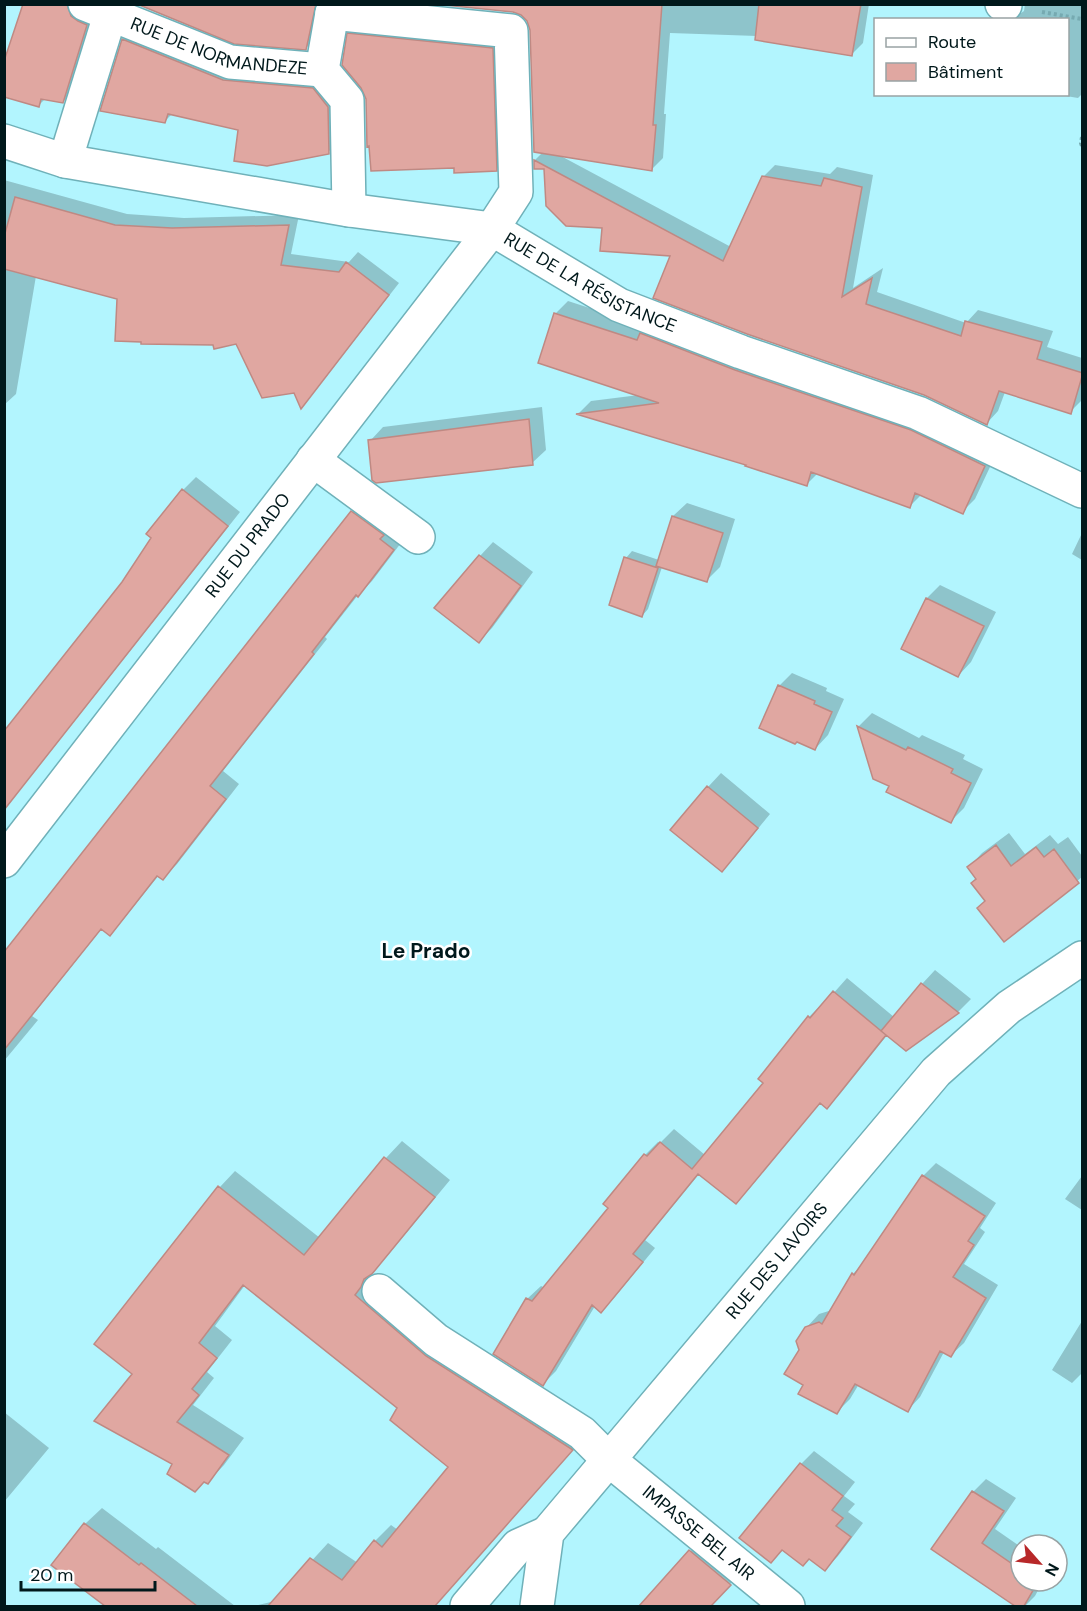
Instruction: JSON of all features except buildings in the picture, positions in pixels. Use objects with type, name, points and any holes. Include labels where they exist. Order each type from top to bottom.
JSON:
[{"type":"street","points":[[349,210],[347,100],[322,70],[335,9],[511,31],[516,192],[492,229]]},
{"type":"street","points":[[65,161],[97,10]]},
{"type":"street","name":"RUE DE NORMANDEZE","points":[[97,10],[230,62],[322,70]]},
{"type":"street","name":"RUE DE LA RÉSISTANCE","points":[[4,141],[65,161],[349,210],[492,229],[619,305],[741,352],[918,413],[1083,491]]},
{"type":"street","name":"RUE DU PRADO","points":[[4,861],[492,229]]},
{"type":"street","points":[[314,460],[418,537]]},
{"type":"street","name":"RUE DES LAVOIRS","points":[[467,1606],[608,1459],[936,1071],[1009,1007],[1083,958]]},
{"type":"street","name":"IMPASSE BEL AIR","points":[[379,1291],[436,1340],[582,1433],[608,1459],[788,1606]]},
{"type":"street","points":[[532,1539],[537,1606]]},
{"type":"path","points":[[1083,137],[1081,143],[1083,146]]},
{"type":"district","name":"Le Prado","points":[[426,951]]}]
